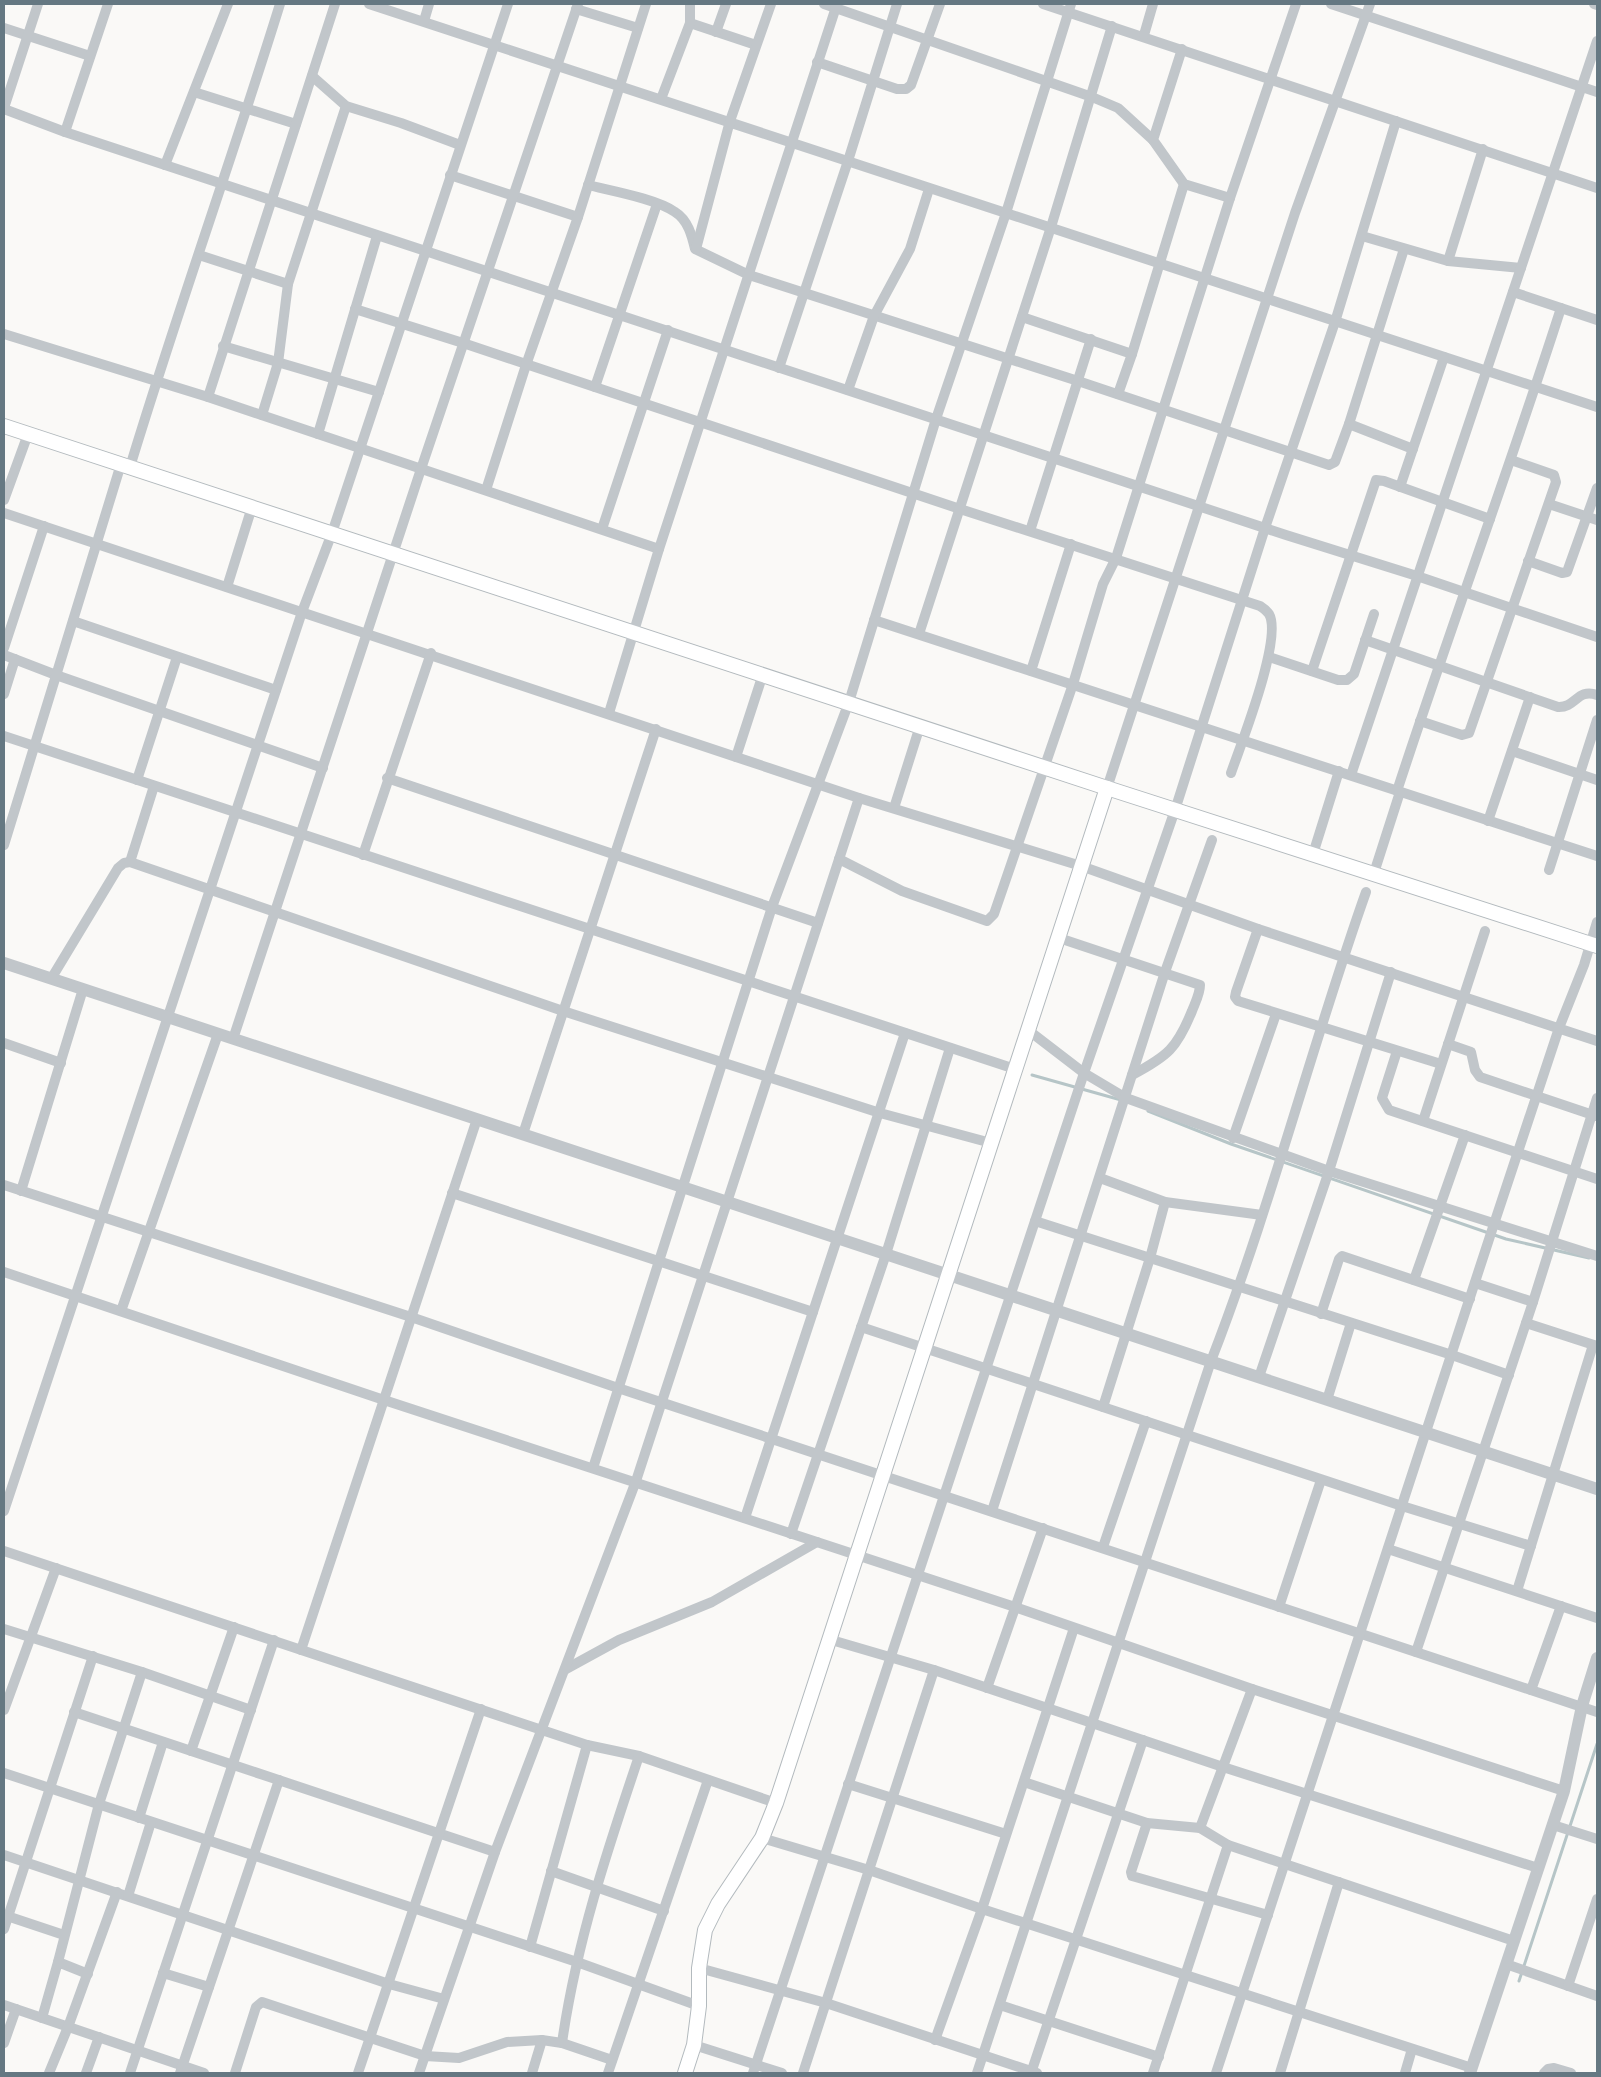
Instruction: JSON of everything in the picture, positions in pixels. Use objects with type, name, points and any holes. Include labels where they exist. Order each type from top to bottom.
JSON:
[{"type":"main road","points":[[4,426],[1107,788],[1594,945]]},
{"type":"main road","points":[[685,2073],[694,2045],[699,2006],[699,1968],[705,1930],[718,1904],[762,1838],[776,1803],[855,1555],[1107,788]]},
{"type":"street","points":[[38,4],[4,109],[65,132],[487,273],[668,330],[1597,637]]},
{"type":"street","points":[[65,132],[108,4]]},
{"type":"street","points":[[165,165],[228,4]]},
{"type":"street","points":[[4,845],[96,544],[156,381],[280,4]]},
{"type":"street","points":[[208,397],[270,200],[336,4]]},
{"type":"street","points":[[369,4],[558,64],[929,189],[1051,227],[1597,407]]},
{"type":"street","points":[[424,21],[428,4]]},
{"type":"street","points":[[4,1511],[302,612],[332,533],[508,4]]},
{"type":"street","points":[[486,490],[526,366],[578,217],[646,4]]},
{"type":"street","points":[[661,99],[690,23],[690,4]]},
{"type":"street","points":[[716,32],[726,4]]},
{"type":"street","points":[[695,249],[730,122],[771,4]]},
{"type":"street","points":[[824,4],[836,6],[889,27],[1092,97],[1118,108],[1153,140],[1184,184],[1230,198]]},
{"type":"street","points":[[779,368],[848,161],[896,4]]},
{"type":"street","points":[[817,62],[906,89],[911,85],[940,4]]},
{"type":"street","points":[[1043,4],[1070,8],[1112,26],[1144,35],[1597,188]]},
{"type":"street","points":[[1144,35],[1153,4]]},
{"type":"street","points":[[839,859],[902,891],[987,920],[994,914],[1073,684],[1103,584],[1116,558],[1230,198],[1296,4]]},
{"type":"street","points":[[1331,4],[1597,92]]},
{"type":"street","points":[[1107,788],[1267,298],[1335,99],[1370,4]]},
{"type":"street","points":[[609,714],[659,549],[750,275],[836,6]]},
{"type":"street","points":[[233,1039],[463,343],[577,7],[638,28]]},
{"type":"street","points":[[592,1468],[772,907],[820,785],[849,702],[936,420],[1006,213],[1070,8]]},
{"type":"street","points":[[690,23],[756,45]]},
{"type":"street","points":[[919,634],[1051,227],[1112,26]]},
{"type":"street","points":[[4,28],[90,56]]},
{"type":"street","points":[[1351,775],[1597,41]]},
{"type":"street","points":[[1153,140],[1182,49]]},
{"type":"street","points":[[312,76],[346,106],[401,123],[460,145]]},
{"type":"street","points":[[194,92],[296,124]]},
{"type":"street","points":[[262,415],[278,363],[288,284],[346,106]]},
{"type":"street","points":[[754,2069],[1084,1073],[1203,726],[1265,528],[1335,322],[1396,120]]},
{"type":"street","points":[[1448,261],[1483,149]]},
{"type":"street","points":[[450,175],[578,217]]},
{"type":"street","points":[[1118,394],[1184,184]]},
{"type":"street","points":[[588,185],[657,204],[676,212],[690,229],[695,249]]},
{"type":"street","points":[[848,390],[874,316],[910,249],[929,189]]},
{"type":"street","points":[[595,387],[621,315],[657,204]]},
{"type":"street","points":[[318,434],[378,236]]},
{"type":"street","points":[[1362,236],[1448,261],[1521,268]]},
{"type":"street","points":[[695,249],[750,275],[1009,358],[1329,465],[1332,464],[1349,424],[1404,248]]},
{"type":"street","points":[[199,254],[288,284]]},
{"type":"street","points":[[1512,292],[1597,320]]},
{"type":"street","points":[[1374,873],[1438,664],[1511,460],[1561,308]]},
{"type":"street","points":[[355,309],[463,343],[700,424],[1260,606],[1269,613],[1272,630],[1269,657],[1231,773]]},
{"type":"street","points":[[1022,317],[1132,354]]},
{"type":"street","points":[[602,529],[668,330]]},
{"type":"street","points":[[4,334],[208,397],[659,549]]},
{"type":"street","points":[[1030,531],[1091,339]]},
{"type":"street","points":[[223,346],[335,381],[378,392]]},
{"type":"street","points":[[1400,487],[1444,357]]},
{"type":"street","points":[[1349,424],[1413,449]]},
{"type":"street","points":[[4,500],[28,434]]},
{"type":"street","points":[[1420,721],[1462,735],[1469,733],[1549,504],[1556,478],[1511,460]]},
{"type":"street","points":[[1312,671],[1374,483],[1379,480],[1490,519]]},
{"type":"street","points":[[1528,561],[1562,573],[1567,572],[1592,518],[1597,488]]},
{"type":"street","points":[[1549,504],[1592,518]]},
{"type":"street","points":[[227,587],[252,507]]},
{"type":"street","points":[[4,513],[431,653],[859,798],[1081,866],[1258,929],[1597,1040]]},
{"type":"street","points":[[4,648],[44,526]]},
{"type":"street","points":[[1031,671],[1071,544]]},
{"type":"street","points":[[1269,657],[1338,680],[1350,678],[1354,674],[1374,614]]},
{"type":"street","points":[[874,620],[1597,856]]},
{"type":"street","points":[[73,621],[276,690]]},
{"type":"street","points":[[1365,640],[1564,708],[1583,694],[1590,692],[1597,695]]},
{"type":"street","points":[[363,855],[387,778],[431,653]]},
{"type":"street","points":[[4,655],[322,768]]},
{"type":"street","points":[[137,780],[177,657]]},
{"type":"street","points":[[4,694],[15,659]]},
{"type":"street","points":[[736,757],[763,674]]},
{"type":"street","points":[[1488,821],[1530,697]]},
{"type":"street","points":[[1549,870],[1559,844],[1597,720]]},
{"type":"street","points":[[894,808],[920,726]]},
{"type":"street","points":[[523,1134],[656,729]]},
{"type":"street","points":[[4,736],[1015,1069]]},
{"type":"street","points":[[1512,751],[1597,780]]},
{"type":"street","points":[[1313,854],[1339,771]]},
{"type":"street","points":[[387,778],[818,923]]},
{"type":"street","points":[[130,862],[154,786]]},
{"type":"street","points":[[419,2073],[495,1852],[636,1481],[859,798]]},
{"type":"street","points":[[992,1511],[1165,972],[1212,840]]},
{"type":"street","points":[[51,979],[118,868],[124,863],[130,862],[563,1011],[880,1113],[991,1143]]},
{"type":"street","points":[[978,2073],[1210,1361],[1239,1288],[1282,1155],[1320,1027],[1366,892]]},
{"type":"street","points":[[1216,2073],[1536,1096],[1559,1028],[1594,945],[1597,922]]},
{"type":"street","points":[[1258,929],[1235,998],[1238,1002],[1441,1064]]},
{"type":"street","points":[[1423,1121],[1484,931]]},
{"type":"street","points":[[1059,938],[1200,985],[1200,990],[1174,1048],[1160,1060],[1132,1075]]},
{"type":"street","points":[[4,963],[1597,1489]]},
{"type":"street","points":[[1259,1377],[1329,1171],[1391,972]]},
{"type":"street","points":[[22,1191],[83,989]]},
{"type":"street","points":[[1233,1138],[1276,1014]]},
{"type":"street","points":[[1028,1030],[1084,1073],[1126,1098],[1329,1171],[1552,1242],[1596,1253]]},
{"type":"street","points":[[745,1518],[905,1033]]},
{"type":"street","points":[[121,1311],[218,1034]]},
{"type":"street","points":[[4,1043],[60,1064]]},
{"type":"street","points":[[1448,1044],[1471,1052],[1475,1070],[1480,1077],[1595,1115]]},
{"type":"street","points":[[791,1534],[886,1254],[950,1048]]},
{"type":"street","points":[[1397,1050],[1382,1098],[1389,1110],[1597,1179]]},
{"type":"street","points":[[1416,1652],[1533,1302],[1573,1171],[1595,1115],[1597,1098]]},
{"type":"street","points":[[301,1650],[476,1119]]},
{"type":"street","points":[[1414,1280],[1465,1135]]},
{"type":"street","points":[[1100,1178],[1165,1202],[1262,1215]]},
{"type":"street","points":[[4,1185],[411,1317],[618,1388],[1597,1712]]},
{"type":"street","points":[[452,1193],[813,1312]]},
{"type":"street","points":[[1103,1407],[1150,1258],[1165,1202]]},
{"type":"street","points":[[1035,1221],[1509,1375]]},
{"type":"street","points":[[1321,1314],[1339,1259],[1342,1256],[1470,1299]]},
{"type":"street","points":[[4,1272],[384,1400],[636,1481],[1015,1607],[1252,1689],[1564,1791]]},
{"type":"street","points":[[1475,1283],[1533,1302]]},
{"type":"street","points":[[1327,1400],[1351,1323]]},
{"type":"street","points":[[1517,1591],[1595,1346],[1526,1323]]},
{"type":"street","points":[[861,1327],[1321,1480],[1531,1546]]},
{"type":"street","points":[[1102,1547],[1146,1421]]},
{"type":"street","points":[[1279,1607],[1321,1480]]},
{"type":"street","points":[[987,1688],[1043,1528]]},
{"type":"street","points":[[566,1669],[619,1640],[712,1602],[817,1542]]},
{"type":"street","points":[[1388,1549],[1597,1618]]},
{"type":"street","points":[[4,1551],[540,1730],[587,1745],[638,1756],[776,1803]]},
{"type":"street","points":[[4,1710],[56,1568]]},
{"type":"street","points":[[1531,1690],[1561,1606]]},
{"type":"street","points":[[191,1751],[234,1628]]},
{"type":"street","points":[[935,2040],[982,1909],[1074,1628]]},
{"type":"street","points":[[4,1629],[142,1672],[251,1710]]},
{"type":"street","points":[[828,1639],[934,1670],[1223,1767],[1538,1868]]},
{"type":"street","points":[[130,2073],[274,1640]]},
{"type":"street","points":[[4,1929],[6,1916],[26,1862],[93,1656]]},
{"type":"street","points":[[762,1838],[869,1870],[982,1909],[1412,2049],[1471,2071],[1564,1791],[1582,1706],[1597,1658]]},
{"type":"street","points":[[803,2073],[934,1670]]},
{"type":"street","points":[[42,2018],[99,1804],[142,1672]]},
{"type":"street","points":[[1200,1828],[1252,1689]]},
{"type":"street","points":[[358,2073],[481,1709]]},
{"type":"street","points":[[74,1712],[495,1852]]},
{"type":"street","points":[[699,1968],[826,2003],[1033,2073],[1143,1740]]},
{"type":"street","points":[[139,1818],[163,1742]]},
{"type":"street","points":[[530,1947],[587,1745]]},
{"type":"street","points":[[562,2043],[577,1962],[595,1887],[638,1756]]},
{"type":"street","points":[[4,1773],[577,1962],[699,2006]]},
{"type":"street","points":[[181,2070],[279,1780]]},
{"type":"street","points":[[608,2073],[708,1780]]},
{"type":"street","points":[[1024,1782],[1147,1823],[1200,1828],[1228,1846],[1514,1941]]},
{"type":"street","points":[[848,1784],[892,1796],[1006,1834]]},
{"type":"street","points":[[128,1896],[151,1822]]},
{"type":"street","points":[[1147,1823],[1131,1872],[1132,1876],[1211,1900],[1268,1914]]},
{"type":"street","points":[[1553,1825],[1597,1839]]},
{"type":"street","points":[[1153,2073],[1228,1846]]},
{"type":"street","points":[[4,1855],[389,1984],[444,1999]]},
{"type":"street","points":[[551,1871],[664,1911]]},
{"type":"street","points":[[1280,2073],[1339,1882]]},
{"type":"street","points":[[48,2073],[68,2027],[117,1892]]},
{"type":"street","points":[[1568,1986],[1595,1915],[1597,1899]]},
{"type":"street","points":[[6,1916],[64,1935]]},
{"type":"street","points":[[58,1962],[88,1974]]},
{"type":"street","points":[[1506,1964],[1597,1996]]},
{"type":"street","points":[[163,1973],[209,1987]]},
{"type":"street","points":[[235,2073],[256,2007],[262,2002],[425,2056],[459,2058],[508,2042],[542,2040],[562,2043],[612,2060]]},
{"type":"street","points":[[4,2005],[99,2037],[181,2070],[204,2073]]},
{"type":"street","points":[[1000,2005],[1159,2057]]},
{"type":"street","points":[[4,2043],[16,2009]]},
{"type":"street","points":[[86,2073],[99,2037]]},
{"type":"street","points":[[532,2073],[542,2040]]},
{"type":"street","points":[[694,2045],[754,2069],[782,2073]]},
{"type":"street","points":[[1405,2073],[1412,2049]]},
{"type":"street","points":[[1544,2073],[1548,2069],[1554,2068],[1571,2073]]},
{"type":"waterway","points":[[1032,1075],[1121,1100]]},
{"type":"waterway","points":[[1148,1111],[1231,1144],[1506,1239],[1589,1258]]},
{"type":"waterway","points":[[1519,1981],[1597,1744]]}]
